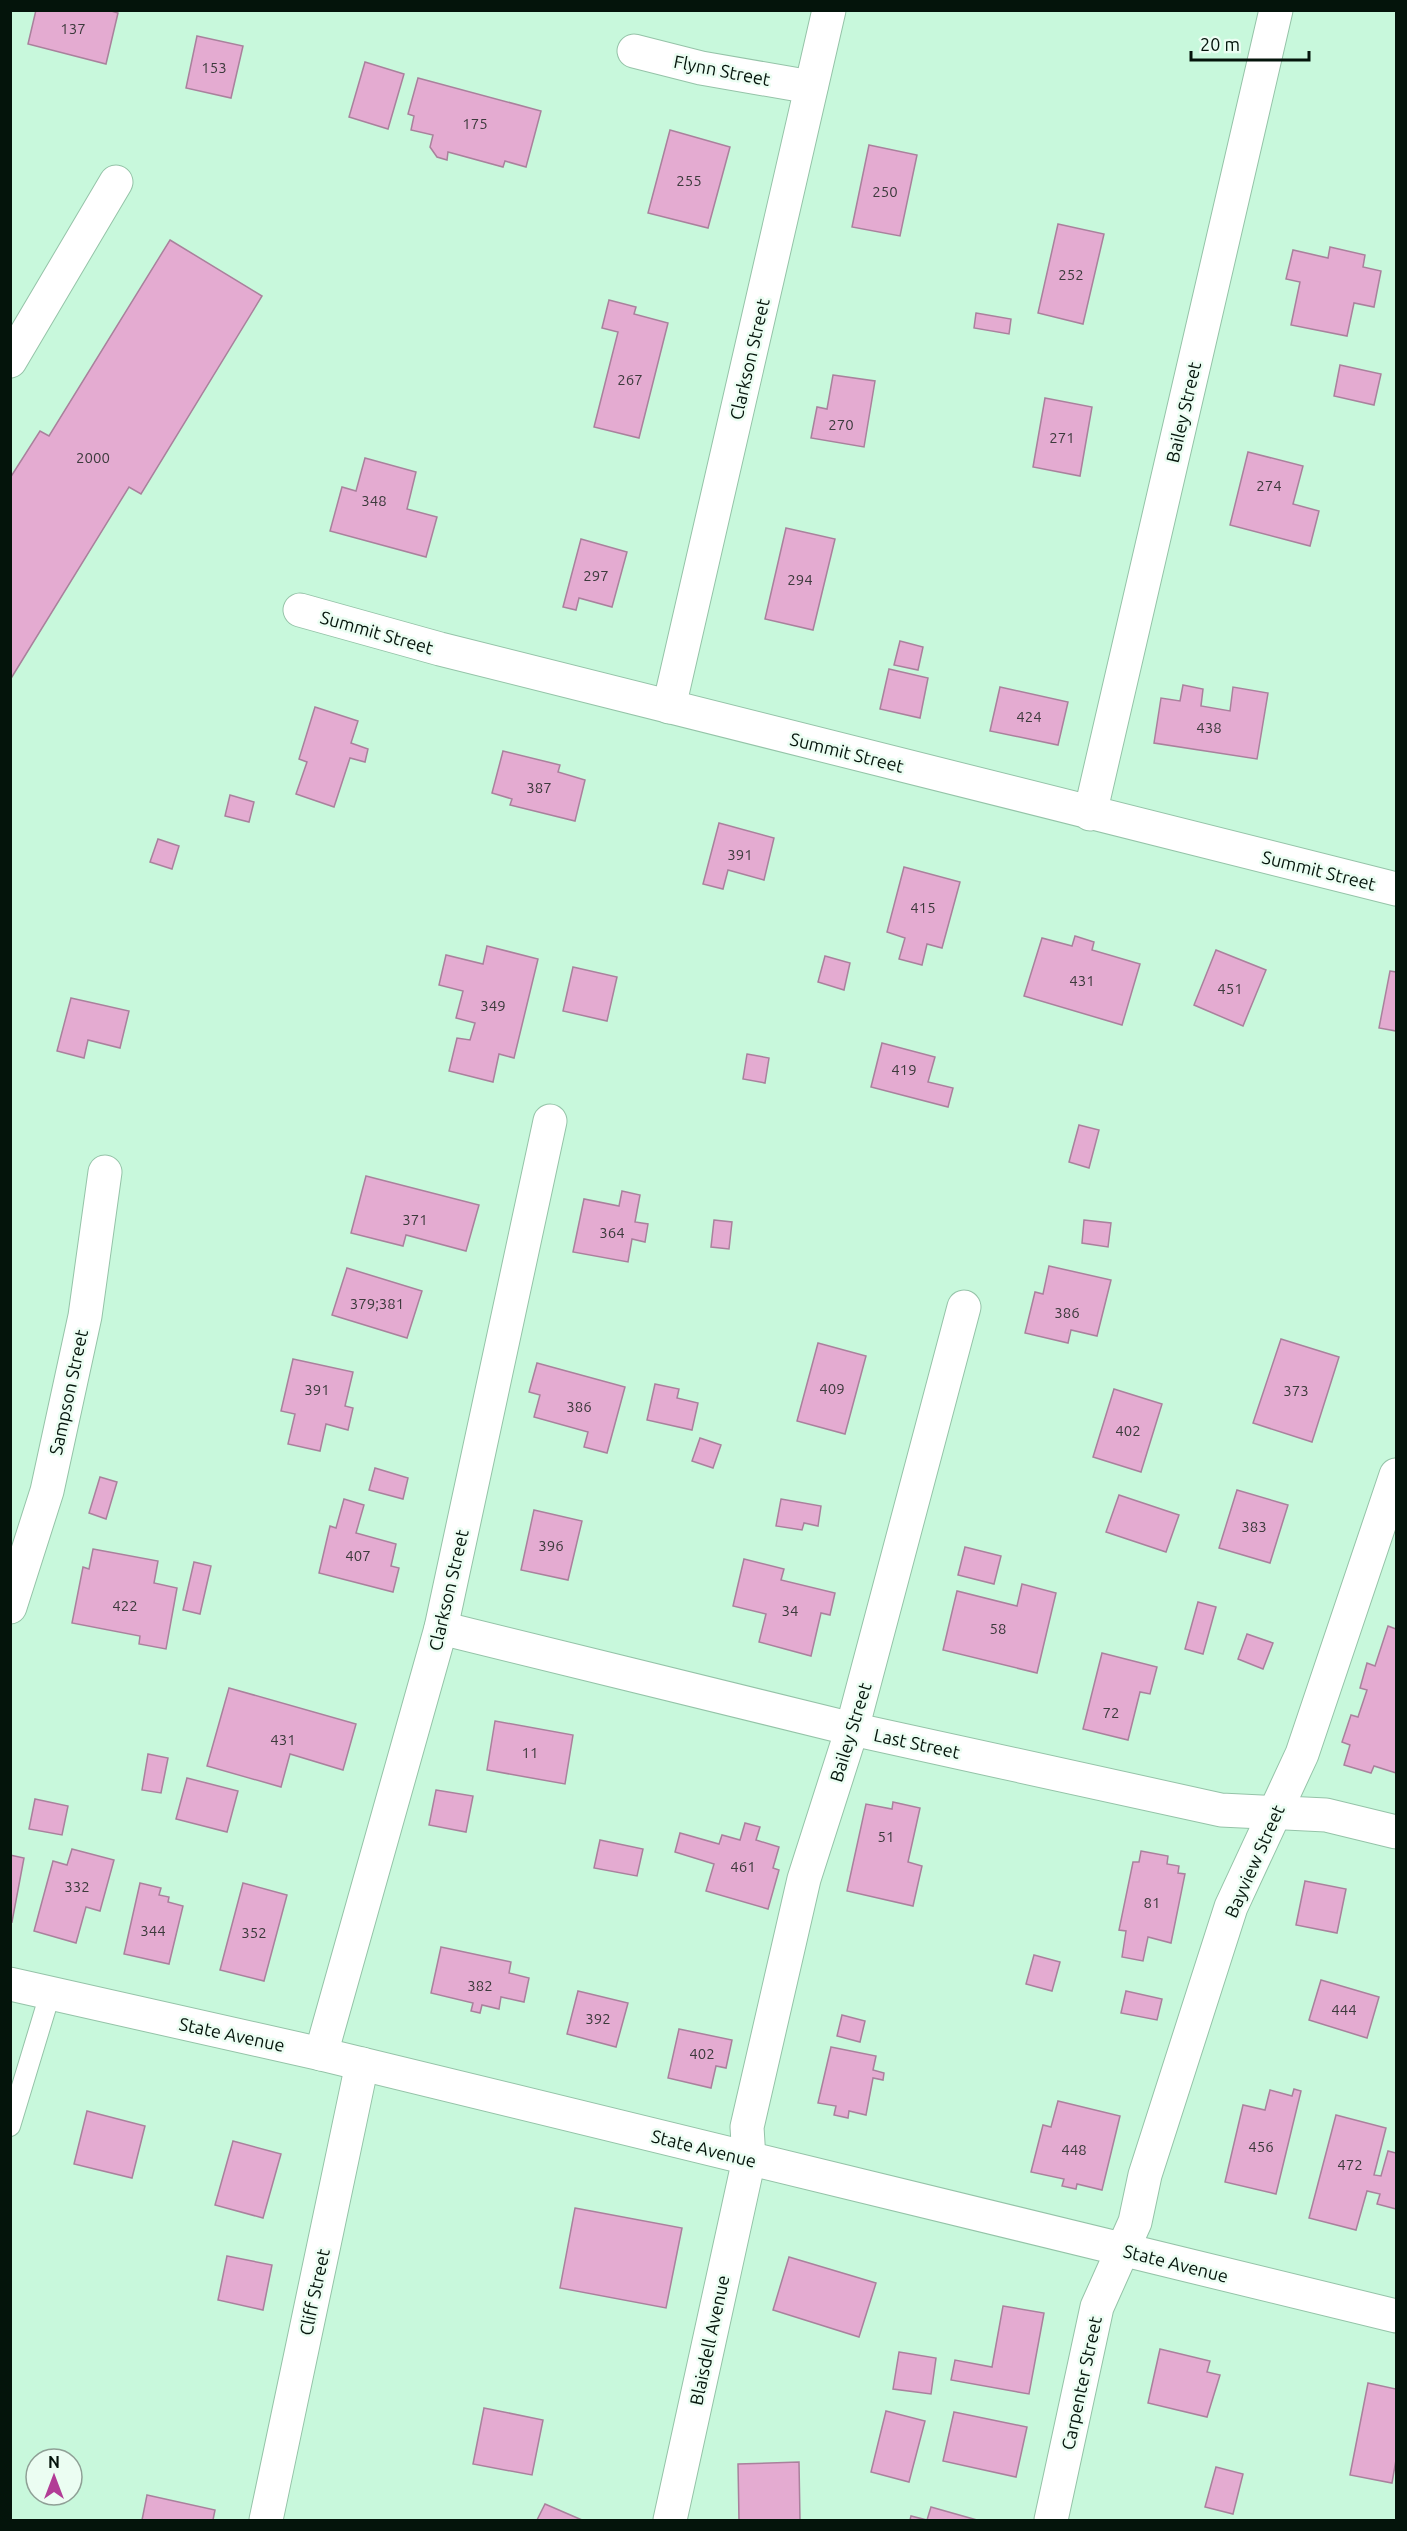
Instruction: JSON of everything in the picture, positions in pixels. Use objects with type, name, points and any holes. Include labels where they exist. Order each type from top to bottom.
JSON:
[{"type":"street","name":"Clarkson Street","points":[[669,707],[829,10]]},
{"type":"street","name":"Bailey Street","points":[[1090,814],[1276,10]]},
{"type":"street","name":"Flynn Street","points":[[634,51],[701,68],[811,87]]},
{"type":"street","points":[[10,361],[116,182]]},
{"type":"street","name":"Summit Street","points":[[300,610],[440,649],[1396,889]]},
{"type":"street","name":"Clarkson Street","points":[[321,2054],[441,1628],[550,1121]]},
{"type":"street","name":"Sampson Street","points":[[10,1607],[47,1491],[85,1316],[105,1172]]},
{"type":"street","name":"Bailey Street","points":[[749,2159],[747,2127],[804,1879],[852,1729],[963,1307]]},
{"type":"street","name":"Bayview Street","points":[[1122,2250],[1135,2222],[1145,2175],[1231,1907],[1302,1754],[1396,1475]]},
{"type":"street","name":"Last Street","points":[[441,1628],[852,1729],[1221,1810],[1326,1815],[1396,1832]]},
{"type":"street","name":"State Avenue","points":[[10,1984],[321,2054],[1396,2316]]},
{"type":"street","name":"Cliff Street","points":[[266,2520],[362,2064]]},
{"type":"street","name":"Blaisdell Avenue","points":[[670,2520],[749,2159]]},
{"type":"street","name":"Carpenter Street","points":[[1051,2520],[1097,2307],[1122,2250]]},
{"type":"lane","points":[[10,2126],[50,1994]]},
{"type":"building","points":[[36,10],[108,10],[118,13],[106,64],[28,44]]},
{"type":"building","points":[[197,36],[243,46],[231,98],[186,88]]},
{"type":"building","points":[[365,62],[404,74],[388,129],[349,117]]},
{"type":"building","points":[[418,78],[541,111],[526,167],[505,161],[503,167],[448,152],[447,160],[437,157],[430,147],[433,135],[411,130],[414,116],[408,114]]},
{"type":"building","points":[[670,130],[730,147],[708,228],[648,213]]},
{"type":"building","points":[[869,145],[917,155],[900,236],[852,227]]},
{"type":"building","points":[[1058,224],[1104,234],[1083,324],[1038,313]]},
{"type":"building","points":[[170,240],[262,296],[141,494],[129,487],[10,680],[10,478],[40,431],[49,436]]},
{"type":"building","points":[[1330,247],[1365,255],[1363,267],[1381,271],[1374,307],[1354,303],[1347,336],[1291,325],[1300,282],[1286,279],[1293,250],[1328,258]]},
{"type":"building","points":[[609,300],[636,307],[634,314],[668,323],[639,438],[594,427],[618,332],[602,328]]},
{"type":"building","points":[[976,313],[1011,319],[1009,334],[974,328]]},
{"type":"building","points":[[1340,365],[1381,374],[1374,405],[1334,396]]},
{"type":"building","points":[[833,375],[875,381],[864,447],[811,438],[817,407],[827,409]]},
{"type":"building","points":[[1045,398],[1092,407],[1080,476],[1033,467]]},
{"type":"building","points":[[1248,452],[1303,466],[1293,504],[1319,511],[1310,546],[1230,525]]},
{"type":"building","points":[[365,458],[416,472],[407,509],[437,517],[426,557],[330,531],[342,487],[356,491]]},
{"type":"building","points":[[786,528],[835,539],[813,630],[765,619]]},
{"type":"building","points":[[581,539],[627,552],[612,607],[579,598],[576,610],[563,607]]},
{"type":"building","points":[[900,641],[923,647],[918,670],[894,665]]},
{"type":"building","points":[[889,669],[928,678],[920,718],[880,709]]},
{"type":"building","points":[[1183,685],[1203,689],[1201,706],[1230,711],[1233,687],[1268,693],[1257,759],[1154,743],[1161,698],[1180,701]]},
{"type":"building","points":[[1000,687],[1068,702],[1058,745],[990,731]]},
{"type":"building","points":[[315,707],[358,721],[351,743],[368,749],[365,762],[350,758],[334,807],[296,794],[307,762],[299,759]]},
{"type":"building","points":[[503,751],[560,765],[558,772],[585,780],[575,821],[510,805],[512,799],[492,793]]},
{"type":"building","points":[[230,795],[254,802],[249,822],[225,816]]},
{"type":"building","points":[[719,823],[774,838],[764,880],[728,870],[723,889],[703,884]]},
{"type":"building","points":[[158,839],[179,846],[172,869],[150,862]]},
{"type":"building","points":[[904,867],[960,882],[942,948],[927,944],[922,965],[899,959],[905,938],[887,932]]},
{"type":"building","points":[[1075,936],[1094,942],[1092,950],[1140,964],[1122,1025],[1024,996],[1042,938],[1072,946]]},
{"type":"building","points":[[487,946],[538,959],[514,1058],[499,1054],[493,1082],[449,1071],[457,1038],[470,1040],[475,1023],[456,1018],[463,991],[439,985],[446,955],[483,964]]},
{"type":"building","points":[[1216,950],[1266,970],[1243,1026],[1194,1005]]},
{"type":"building","points":[[825,956],[850,963],[844,990],[818,982]]},
{"type":"building","points":[[573,967],[617,977],[607,1021],[563,1011]]},
{"type":"building","points":[[1390,971],[1396,972],[1396,1031],[1379,1028]]},
{"type":"building","points":[[71,998],[129,1011],[120,1048],[88,1040],[84,1058],[57,1051]]},
{"type":"building","points":[[882,1043],[935,1057],[928,1082],[953,1088],[948,1107],[871,1087]]},
{"type":"building","points":[[747,1054],[769,1058],[765,1083],[743,1079]]},
{"type":"building","points":[[1079,1125],[1099,1130],[1089,1168],[1069,1162]]},
{"type":"building","points":[[366,1176],[479,1205],[466,1251],[406,1235],[403,1246],[351,1233]]},
{"type":"building","points":[[622,1191],[640,1195],[635,1222],[648,1224],[645,1242],[632,1239],[628,1262],[573,1252],[584,1199],[619,1206]]},
{"type":"building","points":[[714,1220],[732,1222],[729,1249],[711,1247]]},
{"type":"building","points":[[1084,1220],[1111,1223],[1108,1247],[1082,1243]]},
{"type":"building","points":[[1049,1266],[1111,1280],[1097,1336],[1071,1330],[1068,1343],[1025,1333],[1035,1292],[1043,1294]]},
{"type":"building","points":[[347,1268],[422,1291],[407,1338],[332,1315]]},
{"type":"building","points":[[1281,1339],[1339,1357],[1312,1442],[1253,1423]]},
{"type":"building","points":[[818,1343],[866,1356],[845,1434],[797,1421]]},
{"type":"building","points":[[293,1359],[353,1372],[345,1406],[353,1408],[348,1430],[326,1424],[320,1451],[288,1444],[295,1414],[281,1411]]},
{"type":"building","points":[[537,1363],[625,1387],[607,1453],[584,1447],[588,1432],[534,1417],[540,1395],[529,1392]]},
{"type":"building","points":[[655,1384],[679,1389],[677,1398],[698,1403],[692,1430],[647,1420]]},
{"type":"building","points":[[1114,1389],[1162,1404],[1141,1472],[1093,1457]]},
{"type":"building","points":[[700,1438],[721,1445],[713,1468],[692,1461]]},
{"type":"building","points":[[375,1468],[408,1478],[403,1499],[369,1490]]},
{"type":"building","points":[[100,1477],[117,1482],[106,1519],[89,1513]]},
{"type":"building","points":[[1237,1490],[1288,1505],[1270,1563],[1219,1548]]},
{"type":"building","points":[[1119,1495],[1179,1515],[1166,1552],[1106,1532]]},
{"type":"building","points":[[344,1499],[364,1505],[356,1533],[396,1544],[391,1566],[399,1568],[393,1592],[319,1573],[330,1526],[336,1528]]},
{"type":"building","points":[[781,1499],[821,1506],[818,1526],[804,1523],[802,1530],[776,1526]]},
{"type":"building","points":[[534,1510],[582,1521],[568,1580],[521,1570]]},
{"type":"building","points":[[965,1547],[1001,1556],[994,1584],[958,1575]]},
{"type":"building","points":[[93,1549],[158,1561],[154,1583],[177,1588],[166,1649],[139,1644],[140,1636],[72,1623],[83,1567],[89,1569]]},
{"type":"building","points":[[744,1559],[784,1569],[781,1580],[835,1593],[830,1615],[821,1613],[811,1656],[759,1642],[766,1614],[733,1606]]},
{"type":"building","points":[[194,1562],[211,1566],[200,1614],[183,1610]]},
{"type":"building","points":[[1022,1584],[1056,1593],[1037,1673],[943,1650],[957,1591],[1017,1606]]},
{"type":"building","points":[[1198,1602],[1216,1607],[1203,1654],[1185,1649]]},
{"type":"building","points":[[1388,1626],[1396,1629],[1396,1773],[1374,1766],[1371,1773],[1344,1765],[1350,1745],[1342,1742],[1351,1715],[1358,1717],[1367,1690],[1360,1688],[1367,1663],[1375,1666]]},
{"type":"building","points":[[1247,1634],[1273,1643],[1263,1669],[1238,1659]]},
{"type":"building","points":[[1102,1653],[1157,1667],[1150,1694],[1140,1692],[1128,1740],[1083,1729]]},
{"type":"building","points":[[229,1688],[356,1724],[343,1770],[290,1754],[281,1787],[207,1766]]},
{"type":"building","points":[[495,1721],[573,1735],[565,1784],[487,1770]]},
{"type":"building","points":[[148,1754],[168,1758],[161,1793],[142,1790]]},
{"type":"building","points":[[187,1778],[238,1791],[227,1832],[176,1819]]},
{"type":"building","points":[[436,1790],[473,1796],[466,1832],[429,1825]]},
{"type":"building","points":[[35,1799],[68,1806],[62,1835],[29,1829]]},
{"type":"building","points":[[893,1802],[920,1808],[908,1862],[922,1866],[913,1906],[847,1891],[866,1804],[892,1809]]},
{"type":"building","points":[[745,1823],[760,1827],[756,1840],[779,1847],[773,1868],[779,1870],[768,1909],[706,1891],[714,1864],[675,1852],[680,1833],[719,1844],[722,1835],[740,1840]]},
{"type":"building","points":[[600,1840],[643,1849],[637,1876],[594,1868]]},
{"type":"building","points":[[72,1849],[114,1860],[100,1911],[86,1907],[76,1943],[34,1931],[53,1861],[67,1865]]},
{"type":"building","points":[[1141,1851],[1168,1856],[1167,1864],[1179,1866],[1178,1873],[1185,1874],[1171,1943],[1148,1937],[1143,1961],[1122,1957],[1126,1931],[1119,1930],[1133,1862],[1139,1862]]},
{"type":"building","points":[[10,1855],[24,1858],[12,1922],[10,1921]]},
{"type":"building","points":[[1305,1881],[1346,1889],[1337,1933],[1296,1925]]},
{"type":"building","points":[[140,1883],[161,1888],[159,1895],[169,1897],[168,1902],[183,1906],[169,1964],[124,1954]]},
{"type":"building","points":[[243,1883],[287,1895],[264,1981],[220,1970]]},
{"type":"building","points":[[441,1947],[511,1962],[509,1973],[529,1978],[524,2002],[501,1997],[499,2009],[482,2005],[480,2013],[471,2011],[473,2003],[431,1993]]},
{"type":"building","points":[[1034,1955],[1060,1962],[1052,1991],[1026,1984]]},
{"type":"building","points":[[1321,1980],[1379,1997],[1367,2038],[1309,2020]]},
{"type":"building","points":[[578,1991],[628,2003],[616,2047],[567,2034]]},
{"type":"building","points":[[1126,1991],[1162,1999],[1157,2020],[1121,2013]]},
{"type":"building","points":[[842,2015],[865,2021],[860,2042],[837,2036]]},
{"type":"building","points":[[679,2029],[732,2040],[726,2068],[716,2066],[711,2088],[668,2078]]},
{"type":"building","points":[[831,2047],[876,2056],[873,2070],[884,2073],[883,2080],[873,2078],[866,2115],[849,2111],[848,2118],[834,2115],[836,2106],[818,2103]]},
{"type":"building","points":[[1294,2089],[1301,2091],[1276,2194],[1225,2182],[1243,2105],[1265,2110],[1270,2090],[1292,2096]]},
{"type":"building","points":[[1058,2101],[1120,2116],[1102,2190],[1077,2184],[1076,2189],[1062,2186],[1064,2179],[1031,2172],[1043,2125],[1051,2127]]},
{"type":"building","points":[[87,2111],[145,2126],[132,2178],[74,2164]]},
{"type":"building","points":[[1336,2115],[1386,2128],[1374,2175],[1381,2176],[1388,2151],[1396,2153],[1396,2209],[1377,2204],[1380,2194],[1367,2191],[1356,2230],[1309,2218]]},
{"type":"building","points":[[233,2141],[281,2154],[263,2218],[215,2205]]},
{"type":"building","points":[[575,2208],[682,2228],[666,2308],[560,2288]]},
{"type":"building","points":[[227,2256],[272,2265],[263,2310],[218,2300]]},
{"type":"building","points":[[789,2257],[876,2283],[859,2337],[773,2310]]},
{"type":"building","points":[[1003,2306],[1044,2313],[1029,2394],[951,2380],[955,2360],[992,2367]]},
{"type":"building","points":[[1160,2349],[1210,2361],[1207,2372],[1220,2375],[1207,2417],[1148,2403]]},
{"type":"building","points":[[899,2352],[936,2358],[931,2394],[893,2389]]},
{"type":"building","points":[[1368,2383],[1396,2389],[1396,2460],[1392,2483],[1350,2475]]},
{"type":"building","points":[[484,2408],[543,2420],[532,2475],[473,2464]]},
{"type":"building","points":[[886,2411],[925,2421],[909,2482],[871,2472]]},
{"type":"building","points":[[954,2412],[1027,2427],[1016,2477],[943,2461]]},
{"type":"building","points":[[799,2462],[800,2520],[739,2520],[738,2464]]},
{"type":"building","points":[[1216,2467],[1243,2474],[1233,2514],[1205,2507]]},
{"type":"building","points":[[147,2495],[215,2510],[213,2520],[142,2520]]},
{"type":"building","points":[[545,2504],[582,2520],[537,2520]]},
{"type":"building","points":[[931,2507],[977,2520],[927,2520]]},
{"type":"building","points":[[911,2516],[927,2520],[910,2520]]}]
